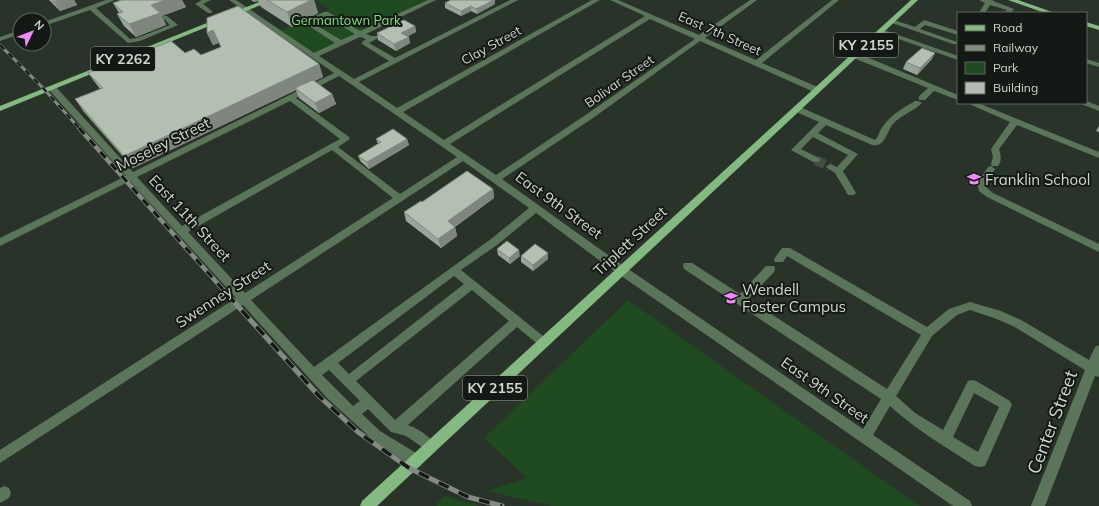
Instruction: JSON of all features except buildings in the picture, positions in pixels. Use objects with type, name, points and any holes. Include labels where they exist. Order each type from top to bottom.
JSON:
[{"type":"main road","name":"KY 2262","points":[[0,109],[270,0]]},
{"type":"main road","name":"Triplett Street","points":[[368,506],[915,0]]},
{"type":"main road","points":[[1010,0],[1049,12]]},
{"type":"main road","points":[[1087,24],[1099,28]]},
{"type":"street","points":[[52,21],[112,0]]},
{"type":"street","points":[[208,0],[198,4],[210,12]]},
{"type":"street","name":"East 9th Street","points":[[232,0],[496,179],[622,270],[965,506]]},
{"type":"street","points":[[315,55],[433,0]]},
{"type":"street","points":[[354,82],[515,0]]},
{"type":"street","name":"Clay Street","points":[[397,112],[597,0]]},
{"type":"street","name":"East 7th Street","points":[[613,0],[817,90]]},
{"type":"street","name":"Bolivar Street","points":[[496,179],[590,116],[754,0]]},
{"type":"street","points":[[757,63],[836,0]]},
{"type":"street","points":[[982,12],[987,1],[1011,9],[1008,12]]},
{"type":"street","points":[[91,7],[128,41],[138,40],[175,25],[166,17]]},
{"type":"street","points":[[316,7],[360,34],[372,39]]},
{"type":"street","points":[[326,13],[306,22],[340,43]]},
{"type":"street","points":[[444,144],[650,16]]},
{"type":"street","points":[[891,21],[956,42]]},
{"type":"street","points":[[915,30],[924,22],[957,33]]},
{"type":"street","points":[[378,26],[385,32],[364,43],[394,61]]},
{"type":"street","points":[[881,31],[957,58]]},
{"type":"street","points":[[0,39],[12,35]]},
{"type":"street","points":[[944,53],[956,42]]},
{"type":"street","points":[[854,55],[957,98]]},
{"type":"street","points":[[1087,61],[1099,65]]},
{"type":"street","name":"Moseley Street","points":[[0,242],[289,97],[340,73]]},
{"type":"street","points":[[851,193],[834,169],[861,147],[879,142],[883,138],[886,127],[899,114],[920,100],[933,87]]},
{"type":"street","name":"East 11th Street","points":[[52,88],[332,395],[376,434],[416,461]]},
{"type":"street","points":[[181,231],[346,139],[289,97]]},
{"type":"street","points":[[973,104],[1099,155]]},
{"type":"street","points":[[1086,104],[1099,109]]},
{"type":"street","points":[[797,109],[825,121],[861,147]]},
{"type":"street","points":[[816,160],[795,150],[825,121]]},
{"type":"street","points":[[1015,121],[995,149],[997,157],[993,167],[982,184],[982,189],[990,195],[1099,248]]},
{"type":"street","points":[[812,134],[861,147]]},
{"type":"street","points":[[333,147],[399,198]]},
{"type":"street","name":"Swenney Street","points":[[0,457],[243,298],[463,157]]},
{"type":"street","points":[[313,375],[494,242],[536,208]]},
{"type":"street","points":[[779,259],[786,251],[928,333]]},
{"type":"street","points":[[688,266],[889,397],[911,417],[945,440],[980,461],[1006,405],[972,385],[945,440]]},
{"type":"street","points":[[741,300],[770,269]]},
{"type":"street","points":[[454,270],[544,342]]},
{"type":"street","points":[[348,381],[472,284]]},
{"type":"street","points":[[865,437],[928,333],[953,312],[970,306],[996,314],[1017,323],[1096,370]]},
{"type":"street","points":[[395,428],[517,320]]},
{"type":"street","name":"Center Street","points":[[1038,506],[1096,370],[1099,350]]},
{"type":"street","points":[[330,363],[395,428],[409,431],[431,447]]},
{"type":"street","points":[[354,414],[368,401]]},
{"type":"green space","name":"Germantown Park","points":[[315,0],[433,0],[315,55],[278,31],[329,9]]},
{"type":"green space","points":[[628,300],[920,506],[553,506],[487,491],[527,478],[484,438]]},
{"type":"green space","points":[[445,496],[479,506],[437,506],[436,504]]},
{"type":"tunnel","points":[[816,160],[830,167]]},
{"type":"railway","points":[[0,45],[43,88],[80,129]]},
{"type":"railway","points":[[79,128],[228,295]]},
{"type":"railway","points":[[227,294],[319,396],[358,432],[409,468],[468,497],[502,506]]},
{"type":"place","name":"Franklin School","points":[[974,179]]},
{"type":"place","name":"Wendell Foster Campus","points":[[731,298]]}]
